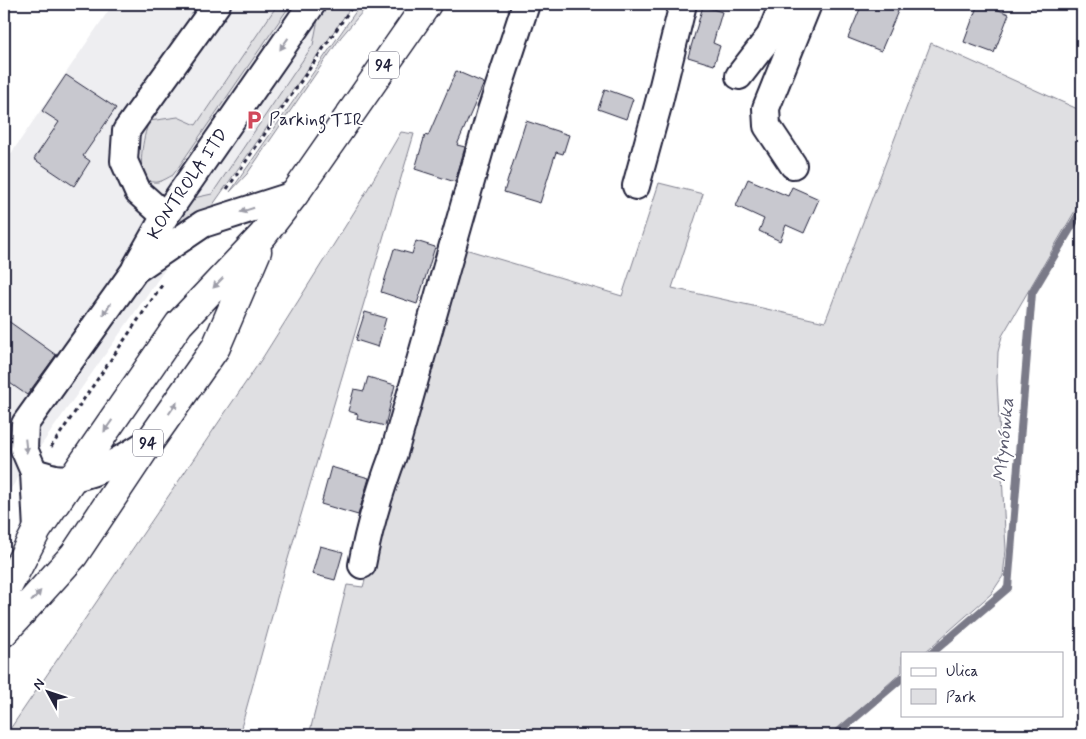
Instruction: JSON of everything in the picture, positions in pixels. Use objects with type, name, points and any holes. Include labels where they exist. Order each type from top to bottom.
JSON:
[{"type":"main road","name":"94","points":[[4,594],[37,530],[179,324],[263,236],[294,195],[427,4]]},
{"type":"main road","name":"94","points":[[4,632],[74,555],[150,441],[216,347],[263,236]]},
{"type":"lane","points":[[164,216],[138,192],[124,161],[126,131],[217,4]]},
{"type":"lane","name":"KONTROLA ITD","points":[[135,270],[164,216],[312,4]]},
{"type":"lane","points":[[362,565],[379,493],[394,453],[487,124],[526,4]]},
{"type":"lane","points":[[636,186],[683,4]]},
{"type":"lane","points":[[739,76],[770,36],[783,4]]},
{"type":"lane","points":[[793,165],[767,126],[766,108],[808,4]]},
{"type":"lane","points":[[37,530],[34,472],[24,449],[25,424],[135,270],[203,224],[294,195]]},
{"type":"lane","points":[[34,472],[58,478],[72,478],[98,471],[150,441]]},
{"type":"shaded area","points":[[113,4],[352,4],[4,498],[4,164]]},
{"type":"green space","points":[[278,4],[291,4],[173,175],[158,182],[150,181],[144,176],[142,168],[144,137],[149,121],[178,117],[196,125]]},
{"type":"green space","points":[[327,4],[353,4],[210,209],[184,221],[178,219],[189,199],[212,194],[313,45],[319,14]]},
{"type":"green space","points":[[361,4],[369,4],[341,37],[247,174],[230,192]]},
{"type":"green space","points":[[931,43],[1082,111],[1082,199],[1002,336],[998,352],[997,381],[1006,550],[1003,576],[991,594],[925,652],[901,652],[901,673],[831,735],[309,735],[347,585],[363,587],[465,249],[622,296],[659,183],[703,194],[672,288],[825,322]]},
{"type":"green space","points":[[401,132],[414,134],[285,569],[239,735],[6,735],[263,357],[356,209]]},
{"type":"building","points":[[862,4],[901,4],[881,51],[848,38]]},
{"type":"building","points":[[978,4],[983,4],[1009,14],[994,53],[964,42]]},
{"type":"building","points":[[703,6],[722,12],[713,43],[720,46],[714,65],[688,57]]},
{"type":"building","points":[[456,71],[484,83],[457,145],[465,147],[455,182],[415,169],[425,135],[428,136]]},
{"type":"building","points":[[66,75],[116,108],[83,156],[90,161],[74,186],[34,159],[59,122],[42,111]]},
{"type":"building","points":[[605,89],[633,99],[626,119],[598,109]]},
{"type":"building","points":[[526,121],[569,135],[563,154],[556,152],[540,203],[504,192]]},
{"type":"building","points":[[748,179],[788,196],[792,187],[819,199],[804,233],[786,225],[780,241],[759,231],[764,219],[736,206]]},
{"type":"building","points":[[416,241],[435,247],[417,304],[381,292],[394,249],[412,254]]},
{"type":"building","points":[[365,312],[386,318],[378,347],[356,340]]},
{"type":"building","points":[[4,318],[56,355],[27,395],[4,379]]},
{"type":"building","points":[[368,377],[395,385],[385,426],[357,419],[358,414],[348,411],[354,389],[364,391]]},
{"type":"building","points":[[331,467],[369,478],[358,515],[321,504]]},
{"type":"building","points":[[320,546],[343,552],[335,580],[312,574]]},
{"type":"waterway","name":"Młynówka","points":[[933,652],[1008,588],[1032,293],[1082,209]]},
{"type":"waterway","name":"Młynówka","points":[[835,735],[901,679]]},
{"type":"place","name":"Parking TIR","points":[[254,120]]}]
